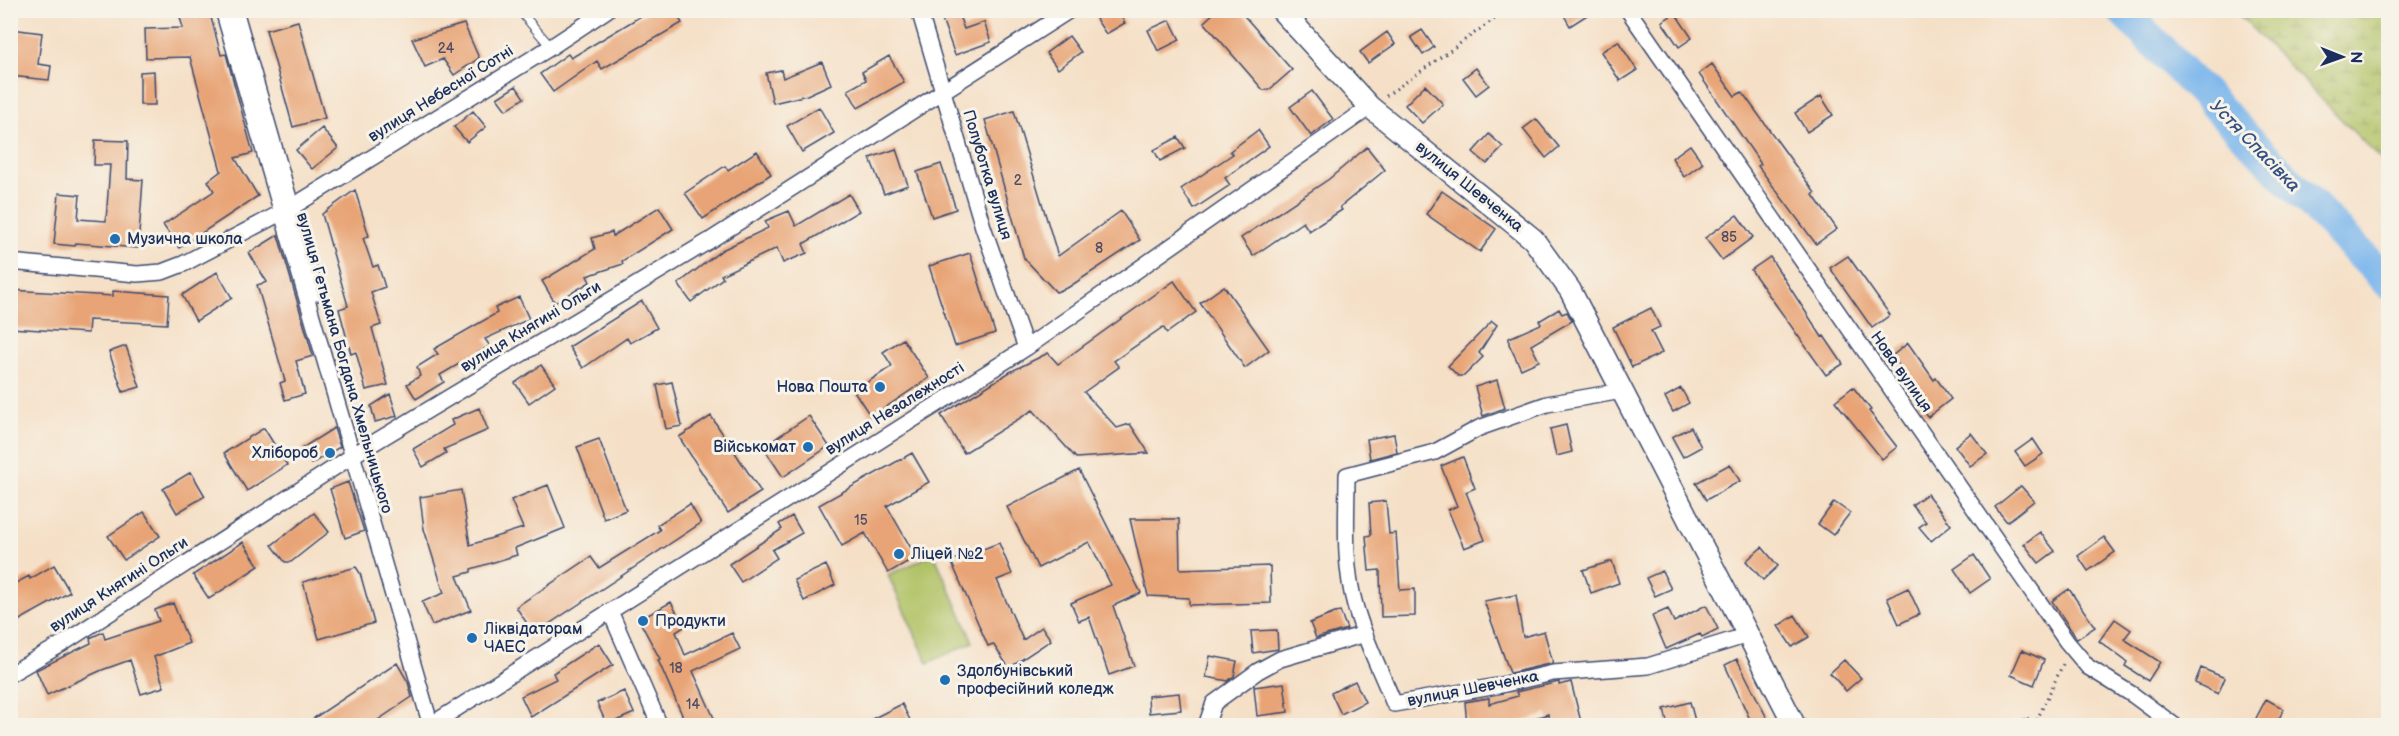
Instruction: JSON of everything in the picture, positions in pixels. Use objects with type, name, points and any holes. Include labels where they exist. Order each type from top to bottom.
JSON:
[{"type":"main road","name":"вулиця Шевченка","points":[[1281,10],[1370,107],[1533,238],[1570,290],[1795,726]]},
{"type":"street","name":"вулиця Гетьмана Богдана Хмельницького","points":[[224,10],[287,209]]},
{"type":"street","name":"вулиця Гетьмана Богдана Хмельницького","points":[[235,10],[287,209],[434,724]]},
{"type":"street","name":"вулиця Небесної Сотні","points":[[10,262],[126,274],[162,272],[183,264],[287,209],[552,47],[608,10]]},
{"type":"street","name":"Полуботка вулиця","points":[[919,10],[983,227],[1026,348]]},
{"type":"street","name":"вулиця Княгині Ольги","points":[[10,674],[62,644],[356,453],[710,241],[1070,10]]},
{"type":"street","name":"Нова вулиця","points":[[1628,10],[2071,647],[2088,667],[2133,695],[2175,726]]},
{"type":"street","name":"вулиця Незалежності","points":[[434,724],[1026,348],[1370,107]]},
{"type":"street","name":"вулиця Шевченка","points":[[1622,391],[1547,404],[1479,428],[1435,452],[1347,476],[1347,561],[1354,603],[1394,704],[1497,686],[1553,673],[1648,666],[1748,635]]},
{"type":"street","points":[[610,611],[660,726]]},
{"type":"street","points":[[1206,726],[1214,703],[1258,670],[1280,659],[1365,634]]},
{"type":"lane","points":[[519,10],[552,47]]},
{"type":"path","points":[[1370,107],[1507,10]]},
{"type":"path","points":[[2022,726],[2025,717],[2036,722],[2071,647]]},
{"type":"green space","points":[[2240,11],[2388,11],[2388,167],[2240,16]]},
{"type":"green space","points":[[934,554],[973,642],[928,663],[888,575]]},
{"type":"building","points":[[178,10],[209,10],[221,55],[226,54],[253,153],[235,158],[258,196],[179,248],[163,225],[214,191],[208,181],[221,171],[190,57],[146,58],[145,29],[183,28]]},
{"type":"building","points":[[651,10],[674,10],[682,23],[602,69],[597,61],[553,92],[540,74],[568,54],[571,58]]},
{"type":"building","points":[[1111,10],[1118,10],[1125,23],[1106,34],[1096,19]]},
{"type":"building","points":[[1217,10],[1239,10],[1292,70],[1269,90],[1263,90],[1204,22]]},
{"type":"building","points":[[1561,10],[1595,10],[1570,26]]},
{"type":"building","points":[[958,13],[964,29],[984,22],[991,42],[955,55],[942,19]]},
{"type":"building","points":[[1675,13],[1692,38],[1679,47],[1662,22]]},
{"type":"building","points":[[1170,20],[1180,40],[1158,51],[1148,30]]},
{"type":"building","points":[[298,21],[325,118],[293,127],[266,30]]},
{"type":"building","points":[[464,24],[479,58],[454,75],[443,59],[425,67],[412,39]]},
{"type":"building","points":[[11,29],[42,33],[38,64],[51,66],[49,80],[10,76]]},
{"type":"building","points":[[1422,30],[1434,47],[1423,55],[1411,37]]},
{"type":"building","points":[[1387,32],[1395,44],[1368,63],[1360,52]]},
{"type":"building","points":[[1069,36],[1081,52],[1058,69],[1046,53]]},
{"type":"building","points":[[1618,41],[1637,70],[1620,81],[1601,52]]},
{"type":"building","points":[[889,56],[904,82],[858,108],[848,90],[866,80],[862,72]]},
{"type":"building","points":[[822,62],[831,84],[807,95],[773,103],[766,73],[781,70],[783,78]]},
{"type":"building","points":[[1712,64],[1735,96],[1742,92],[1815,193],[1813,195],[1837,229],[1816,244],[1758,166],[1761,164],[1699,74]]},
{"type":"building","points":[[1476,68],[1489,85],[1476,95],[1463,78]]},
{"type":"building","points":[[154,71],[155,105],[140,105],[140,72]]},
{"type":"building","points":[[1425,85],[1443,104],[1422,123],[1405,105]]},
{"type":"building","points":[[516,86],[524,98],[506,110],[497,98]]},
{"type":"building","points":[[1312,91],[1333,119],[1311,136],[1290,107]]},
{"type":"building","points":[[1821,96],[1833,115],[1807,132],[1795,113]]},
{"type":"building","points":[[819,107],[834,133],[802,152],[787,126]]},
{"type":"building","points":[[473,111],[486,127],[467,142],[454,127]]},
{"type":"building","points":[[1014,111],[1058,256],[1121,211],[1140,240],[1069,287],[1056,292],[1024,258],[985,120]]},
{"type":"building","points":[[1536,119],[1559,147],[1546,158],[1523,129]]},
{"type":"building","points":[[322,128],[338,148],[312,169],[296,150]]},
{"type":"building","points":[[1258,130],[1269,146],[1225,178],[1230,185],[1194,209],[1181,189],[1233,154],[1230,151]]},
{"type":"building","points":[[1489,134],[1503,147],[1487,164],[1473,152]]},
{"type":"building","points":[[1178,137],[1185,148],[1160,161],[1154,150]]},
{"type":"building","points":[[95,140],[128,141],[127,179],[143,180],[138,248],[76,243],[75,246],[54,244],[59,193],[80,195],[78,219],[106,221],[110,165],[94,165]]},
{"type":"building","points":[[1690,145],[1703,163],[1684,177],[1672,158]]},
{"type":"building","points":[[1367,147],[1385,170],[1340,207],[1342,210],[1309,231],[1303,222],[1253,256],[1241,238],[1329,179]]},
{"type":"building","points":[[896,149],[908,185],[884,194],[870,158]]},
{"type":"building","points":[[757,151],[771,174],[703,219],[685,193],[725,166],[728,170]]},
{"type":"building","points":[[941,164],[956,209],[932,217],[917,172]]},
{"type":"building","points":[[355,190],[369,236],[363,238],[373,267],[378,265],[385,287],[371,292],[381,325],[372,328],[388,385],[366,390],[356,352],[351,354],[339,309],[348,306],[322,214]]},
{"type":"building","points":[[1442,191],[1496,229],[1480,252],[1426,214]]},
{"type":"building","points":[[849,194],[859,211],[803,244],[807,253],[783,263],[777,248],[721,275],[723,278],[691,302],[678,284],[722,250],[768,228],[765,221],[789,211],[796,226]]},
{"type":"building","points":[[659,207],[673,229],[622,261],[623,264],[587,276],[590,282],[555,303],[542,281],[595,249],[592,238],[612,232],[613,236]]},
{"type":"building","points":[[1737,215],[1753,237],[1722,260],[1705,238]]},
{"type":"building","points":[[278,235],[313,356],[296,361],[305,394],[285,400],[280,383],[285,381],[257,285],[267,282],[249,253]]},
{"type":"building","points":[[970,253],[995,333],[955,346],[929,266]]},
{"type":"building","points":[[1848,256],[1890,315],[1872,328],[1830,268]]},
{"type":"building","points":[[1770,257],[1822,337],[1824,336],[1843,364],[1826,375],[1751,270]]},
{"type":"building","points":[[217,272],[232,298],[196,321],[182,295]]},
{"type":"building","points":[[1174,281],[1196,312],[1167,333],[1163,327],[1114,361],[1119,367],[1084,392],[1117,428],[1130,424],[1149,453],[1076,458],[1033,410],[964,453],[941,415],[1010,372],[1048,353],[1058,364]]},
{"type":"building","points":[[1224,286],[1269,350],[1245,368],[1200,303]]},
{"type":"building","points":[[10,290],[113,296],[113,291],[169,295],[167,324],[89,320],[88,333],[10,328]]},
{"type":"building","points":[[519,297],[529,319],[485,339],[490,346],[440,375],[444,382],[416,399],[407,384],[420,376],[417,367],[438,354],[434,349],[497,313],[495,308]]},
{"type":"building","points":[[642,301],[657,328],[630,343],[627,338],[583,368],[569,347]]},
{"type":"building","points":[[1651,308],[1660,327],[1651,331],[1662,353],[1632,367],[1613,327]]},
{"type":"building","points":[[1559,309],[1562,314],[1567,312],[1572,321],[1531,345],[1539,361],[1521,369],[1509,344],[1509,338],[1541,324],[1539,321]]},
{"type":"building","points":[[1492,321],[1497,325],[1479,353],[1483,357],[1464,376],[1458,376],[1448,366]]},
{"type":"building","points":[[903,339],[929,378],[871,417],[854,391],[892,366],[883,352]]},
{"type":"building","points":[[1908,343],[1934,380],[1936,378],[1951,399],[1928,417],[1912,395],[1917,391],[1892,356]]},
{"type":"building","points":[[126,346],[140,387],[123,392],[109,352]]},
{"type":"building","points":[[541,365],[555,385],[529,403],[515,383]]},
{"type":"building","points":[[1497,380],[1505,408],[1483,416],[1475,387]]},
{"type":"building","points":[[672,382],[682,426],[666,429],[657,385]]},
{"type":"building","points":[[1853,387],[1897,447],[1882,459],[1835,401]]},
{"type":"building","points":[[1681,388],[1689,403],[1673,412],[1665,397]]},
{"type":"building","points":[[390,394],[397,416],[375,422],[371,406]]},
{"type":"building","points":[[479,408],[488,430],[444,449],[446,453],[423,467],[413,449],[453,425],[451,420]]},
{"type":"building","points":[[711,416],[761,492],[728,513],[679,437]]},
{"type":"building","points":[[809,416],[829,446],[783,477],[763,447]]},
{"type":"building","points":[[1566,425],[1572,452],[1556,456],[1550,429]]},
{"type":"building","points":[[1691,427],[1701,447],[1683,457],[1672,437]]},
{"type":"building","points":[[264,428],[287,465],[247,491],[224,453]]},
{"type":"building","points":[[334,428],[340,447],[311,464],[302,448]]},
{"type":"building","points":[[1971,433],[1987,454],[1970,466],[1955,446]]},
{"type":"building","points":[[1394,434],[1397,452],[1370,459],[1367,439]]},
{"type":"building","points":[[599,439],[626,510],[604,519],[577,447]]},
{"type":"building","points":[[2033,439],[2043,454],[2025,466],[2015,452]]},
{"type":"building","points":[[912,453],[929,482],[887,506],[916,557],[888,573],[865,533],[842,546],[819,505]]},
{"type":"building","points":[[1463,457],[1475,488],[1466,492],[1485,540],[1464,548],[1448,510],[1457,506],[1441,466]]},
{"type":"building","points":[[1730,464],[1740,481],[1706,500],[1696,483]]},
{"type":"building","points":[[1079,470],[1141,593],[1113,606],[1134,666],[1109,675],[1089,617],[1079,621],[1071,603],[1111,585],[1089,542],[1038,568],[1007,507]]},
{"type":"building","points":[[191,472],[205,496],[177,513],[163,489]]},
{"type":"building","points":[[348,482],[364,531],[345,538],[330,489]]},
{"type":"building","points":[[548,485],[565,528],[515,548],[517,555],[471,569],[471,572],[457,576],[471,610],[432,625],[422,602],[444,593],[424,529],[420,497],[461,490],[470,545],[523,528],[511,500]]},
{"type":"building","points":[[2021,486],[2034,501],[2007,522],[1995,507]]},
{"type":"building","points":[[1927,494],[1951,525],[1931,541],[1919,527],[1926,522],[1912,505]]},
{"type":"building","points":[[1386,501],[1389,534],[1396,533],[1400,590],[1415,589],[1415,616],[1381,617],[1380,570],[1369,571],[1366,536],[1371,535],[1369,503]]},
{"type":"building","points":[[1834,502],[1850,513],[1833,535],[1818,524]]},
{"type":"building","points":[[690,504],[701,523],[534,634],[516,607],[591,557],[599,568],[660,530],[657,525]]},
{"type":"building","points":[[144,512],[160,536],[124,560],[108,536]]},
{"type":"building","points":[[314,513],[329,532],[291,562],[285,562],[272,545]]},
{"type":"building","points":[[792,516],[802,533],[772,550],[777,558],[741,582],[729,564],[782,529],[779,524]]},
{"type":"building","points":[[1130,519],[1179,519],[1180,569],[1270,566],[1271,603],[1189,605],[1189,598],[1148,596]]},
{"type":"building","points":[[2040,532],[2055,551],[2039,563],[2024,544]]},
{"type":"building","points":[[2104,537],[2115,552],[2088,571],[2078,556]]},
{"type":"building","points":[[243,542],[259,566],[209,599],[193,575]]},
{"type":"building","points":[[999,543],[1012,574],[997,580],[1023,640],[1042,627],[1051,640],[1009,668],[993,644],[988,646],[951,561]]},
{"type":"building","points":[[1762,547],[1778,566],[1763,580],[1746,561]]},
{"type":"building","points":[[1974,555],[1990,579],[1970,593],[1954,569]]},
{"type":"building","points":[[1612,561],[1619,583],[1591,593],[1583,570]]},
{"type":"building","points":[[54,565],[70,592],[18,621],[10,607],[10,586],[29,576],[30,579]]},
{"type":"building","points":[[826,565],[835,585],[804,601],[794,580]]},
{"type":"building","points":[[356,567],[360,573],[374,623],[319,639],[303,582]]},
{"type":"building","points":[[1662,571],[1671,589],[1655,596],[1646,578]]},
{"type":"building","points":[[1908,588],[1920,614],[1899,624],[1887,598]]},
{"type":"building","points":[[2069,589],[2095,627],[2077,639],[2052,601]]},
{"type":"building","points":[[1516,595],[1523,637],[1544,631],[1553,663],[1510,673],[1484,601]]},
{"type":"building","points":[[671,602],[684,627],[676,632],[685,655],[732,633],[740,649],[693,671],[714,718],[696,726],[687,726],[658,660],[660,659],[639,620]]},
{"type":"building","points":[[173,603],[189,643],[154,657],[164,687],[141,694],[130,660],[47,695],[36,670],[91,643],[90,638],[103,632],[105,639],[159,621],[155,610]]},
{"type":"building","points":[[1706,605],[1718,629],[1666,649],[1652,616],[1668,609],[1674,622]]},
{"type":"building","points":[[1340,611],[1347,629],[1316,638],[1310,623]]},
{"type":"building","points":[[1795,615],[1809,637],[1792,647],[1778,626]]},
{"type":"building","points":[[2115,619],[2131,630],[2124,639],[2160,662],[2148,681],[2125,666],[2127,662],[2099,641]]},
{"type":"building","points":[[1277,630],[1278,649],[1253,653],[1251,631]]},
{"type":"building","points":[[599,643],[613,665],[531,717],[521,696],[556,679],[553,673]]},
{"type":"building","points":[[2022,650],[2044,660],[2034,685],[2011,675]]},
{"type":"building","points":[[1210,656],[1237,661],[1234,676],[1228,681],[1206,677]]},
{"type":"building","points":[[1737,659],[1769,722],[1761,726],[1753,726],[1725,665]]},
{"type":"building","points":[[1844,660],[1861,678],[1846,691],[1830,673]]},
{"type":"building","points":[[397,663],[408,682],[412,697],[369,726],[302,726]]},
{"type":"building","points":[[2201,668],[2225,678],[2218,694],[2195,683]]},
{"type":"building","points":[[1355,681],[1365,702],[1341,714],[1331,693]]},
{"type":"building","points":[[1559,682],[1559,685],[1571,682],[1582,726],[1549,726],[1548,714],[1508,726],[1467,726],[1465,702],[1489,698],[1489,704],[1518,696],[1516,692]]},
{"type":"building","points":[[1284,683],[1288,712],[1257,716],[1254,687]]},
{"type":"building","points":[[624,691],[634,713],[607,725],[597,703]]},
{"type":"building","points":[[1179,693],[1181,710],[1149,713],[1148,696]]},
{"type":"building","points":[[2266,699],[2284,709],[2275,726],[2252,726]]},
{"type":"building","points":[[1690,702],[1695,721],[1668,726],[1664,709]]},
{"type":"building","points":[[902,704],[913,726],[858,726]]},
{"type":"waterway","name":"Устя Спасівка","points":[[2122,10],[2388,282]]},
{"type":"place","name":"Музична школа","points":[[115,239]]},
{"type":"place","name":"Нова Пошта","points":[[880,387]]},
{"type":"place","name":"Вiйськомат","points":[[808,447]]},
{"type":"place","name":"Хлібороб","points":[[330,453]]},
{"type":"place","name":"Ліцей №2","points":[[899,554]]},
{"type":"place","name":"Продукти","points":[[643,621]]},
{"type":"place","name":"Ліквідаторам ЧАЕС","points":[[472,638]]},
{"type":"place","name":"Здолбунівський професійний коледж","points":[[945,680]]}]
